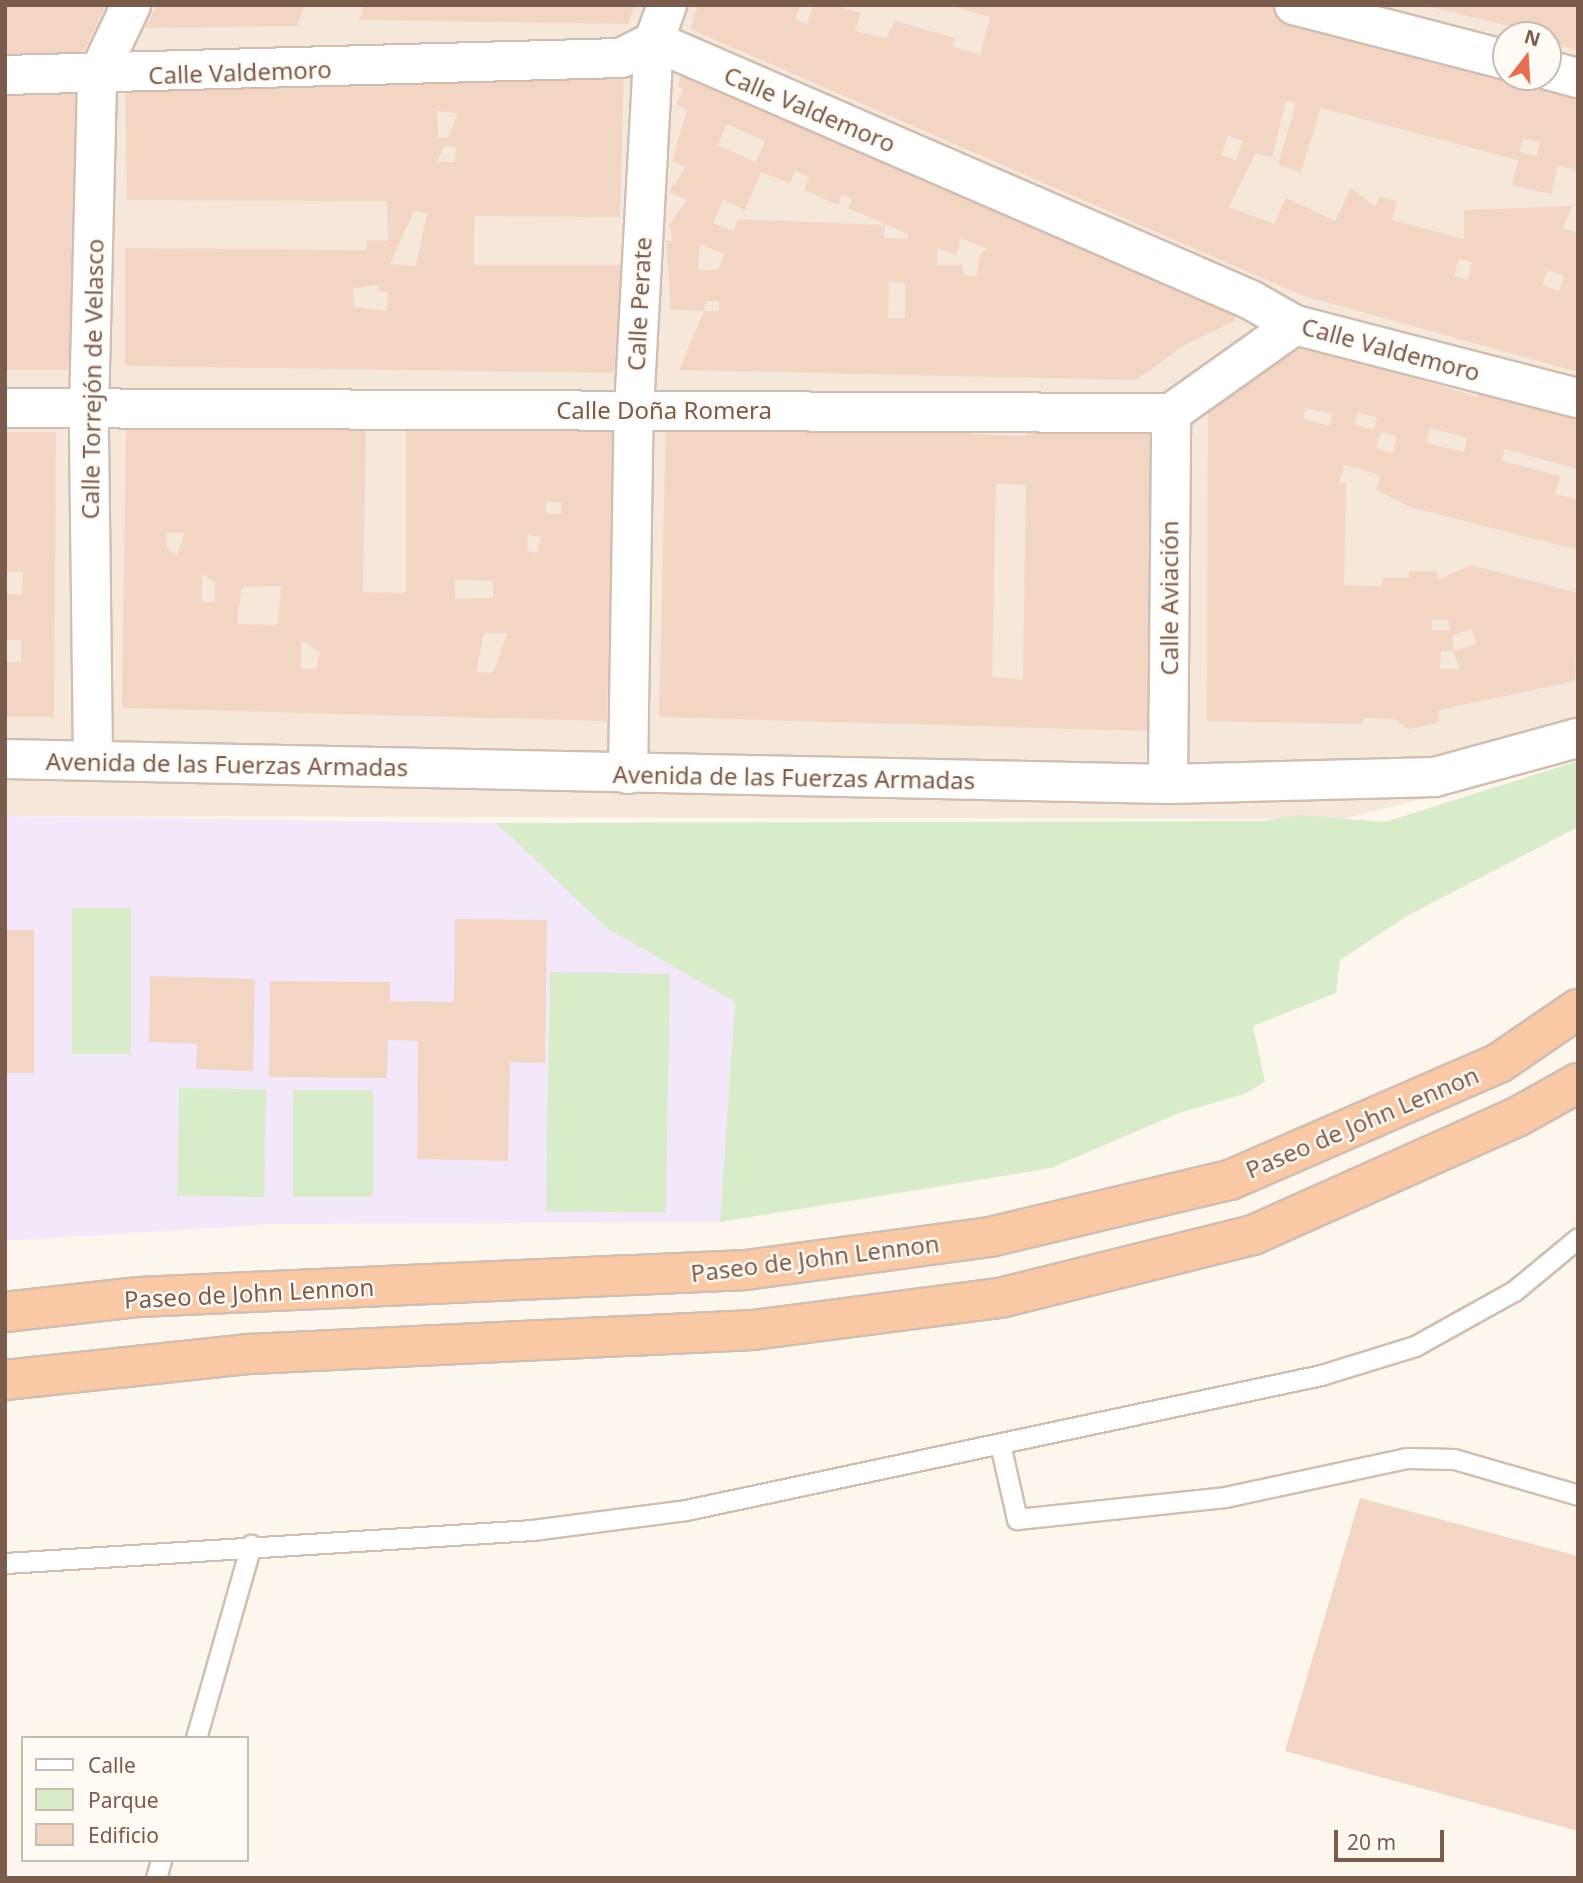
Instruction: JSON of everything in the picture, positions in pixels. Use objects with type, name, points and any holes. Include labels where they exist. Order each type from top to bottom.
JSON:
[{"type":"highway","name":"Paseo de John Lennon","points":[[5,1312],[139,1297],[747,1270],[990,1237],[1230,1180],[1499,1063],[1578,1009]]},
{"type":"highway","points":[[5,1380],[250,1354],[753,1330],[1000,1298],[1253,1235],[1517,1117],[1578,1083]]},
{"type":"street","name":"Calle Torrejón de Velasco","points":[[93,760],[89,410],[97,76],[131,5]]},
{"type":"street","name":"Calle Perate","points":[[628,774],[634,409],[654,41],[667,5]]},
{"type":"street","points":[[1293,5],[1492,56]]},
{"type":"street","name":"Calle Valdemoro","points":[[5,75],[97,76],[621,58],[654,41],[1251,300],[1295,325],[1578,398]]},
{"type":"street","points":[[1171,413],[1295,325]]},
{"type":"street","name":"Calle Doña Romera","points":[[5,408],[1171,413]]},
{"type":"street","name":"Calle Aviación","points":[[1168,783],[1171,413]]},
{"type":"street","name":"Avenida de las Fuerzas Armadas","points":[[5,759],[628,774],[1168,783],[1435,778],[1578,738]]},
{"type":"lane","points":[[5,1563],[251,1545],[532,1530],[686,1510],[1321,1375],[1415,1346],[1514,1291],[1578,1238]]},
{"type":"lane","points":[[1000,1444],[1017,1520],[1225,1497],[1407,1458],[1454,1459],[1578,1495]]},
{"type":"lane","points":[[197,1736],[251,1545]]},
{"type":"shaded area","points":[[5,5],[1578,5],[1578,758],[1344,819],[5,816]]},
{"type":"shaded area","points":[[5,816],[496,823],[735,1002],[720,1222],[276,1224],[5,1241]]},
{"type":"green space","points":[[1578,761],[1578,827],[1407,916],[1340,960],[1336,993],[1253,1026],[1265,1082],[1244,1094],[1179,1113],[1051,1168],[720,1222],[735,1002],[607,928],[496,823],[1263,821],[1299,815],[1385,822]]},
{"type":"green space","points":[[72,908],[131,908],[131,1054],[72,1054]]},
{"type":"green space","points":[[550,972],[670,974],[666,1213],[546,1211]]},
{"type":"green space","points":[[179,1088],[266,1090],[264,1198],[177,1196]]},
{"type":"green space","points":[[293,1090],[373,1090],[373,1197],[293,1197]]},
{"type":"building","points":[[5,5],[106,5],[83,53],[5,54]]},
{"type":"building","points":[[157,5],[305,5],[297,26],[145,28]]},
{"type":"building","points":[[364,5],[635,5],[628,24],[359,20]]},
{"type":"building","points":[[698,5],[801,5],[795,19],[807,24],[814,5],[834,5],[861,13],[855,31],[886,38],[895,21],[955,38],[952,46],[980,55],[990,17],[949,5],[1270,5],[1492,73],[1492,91],[1562,91],[1562,79],[1578,80],[1578,170],[1558,166],[1551,194],[1512,185],[1518,160],[1321,108],[1301,172],[1278,165],[1296,103],[1286,101],[1272,158],[1256,153],[1229,207],[1274,224],[1286,198],[1335,221],[1351,188],[1376,207],[1379,197],[1397,201],[1392,220],[1464,239],[1464,210],[1572,206],[1563,229],[1578,232],[1578,372],[1301,295],[690,29]],"holes":[[[1228,136],[1243,141],[1236,160],[1221,155]],[[1523,139],[1540,142],[1537,156],[1520,152]],[[1459,259],[1472,262],[1467,280],[1454,276]],[[1547,270],[1564,276],[1559,291],[1542,285]]]},
{"type":"building","points":[[1421,5],[1578,5],[1578,50],[1562,46],[1562,21],[1492,22]]},
{"type":"building","points":[[688,62],[1243,303],[1234,321],[1186,344],[1136,380],[679,370],[704,311],[671,310],[666,241],[673,241],[669,225],[687,200],[669,192],[686,167],[672,161],[687,110],[676,104],[683,89],[677,86]],"holes":[[[727,124],[765,141],[756,162],[718,145]],[[795,171],[809,177],[804,190],[838,205],[842,195],[852,199],[848,208],[908,234],[907,239],[884,238],[885,225],[738,219],[734,231],[713,223],[723,200],[745,210],[761,172],[790,183]],[[961,238],[988,249],[980,254],[977,276],[963,275],[963,265],[937,265],[937,248],[956,255]],[[700,244],[725,254],[718,270],[698,270]],[[889,282],[905,283],[905,318],[888,318]],[[706,301],[719,301],[719,311],[704,311]]]},
{"type":"building","points":[[624,66],[620,217],[475,216],[474,240],[474,265],[624,265],[614,373],[125,366],[125,248],[367,250],[367,240],[388,241],[387,201],[127,200],[125,79]],"holes":[[[437,111],[458,113],[448,138],[438,138]],[[444,146],[456,147],[455,162],[437,162]],[[414,211],[427,213],[416,266],[390,264]],[[380,285],[377,291],[388,292],[387,311],[354,307],[353,288]]]},
{"type":"building","points":[[5,87],[75,87],[75,370],[5,370]]},
{"type":"building","points":[[1305,345],[1478,397],[1479,391],[1510,394],[1508,401],[1578,419],[1578,469],[1504,449],[1502,461],[1560,476],[1555,494],[1578,499],[1578,550],[1410,507],[1377,490],[1380,475],[1344,465],[1339,483],[1346,483],[1344,585],[1382,586],[1383,578],[1409,578],[1409,571],[1437,571],[1438,580],[1471,565],[1578,593],[1575,681],[1439,710],[1438,723],[1409,729],[1393,719],[1363,718],[1363,724],[1207,721],[1208,397]],"holes":[[[1305,408],[1333,414],[1329,426],[1304,419]],[[1358,412],[1377,418],[1374,430],[1355,425]],[[1430,428],[1467,438],[1464,452],[1426,443]],[[1381,432],[1397,436],[1393,453],[1376,448]],[[1432,620],[1448,620],[1450,630],[1432,630]],[[1472,629],[1476,644],[1453,651],[1453,635]],[[1441,651],[1453,651],[1460,669],[1440,669]]]},
{"type":"building","points":[[126,420],[366,422],[363,592],[406,593],[406,422],[614,424],[607,721],[122,708]],"holes":[[[546,502],[561,502],[561,514],[546,513]],[[166,533],[184,533],[177,556],[167,549]],[[527,535],[541,537],[536,553],[528,551]],[[202,574],[215,583],[215,602],[202,602]],[[455,580],[493,581],[493,598],[455,599]],[[281,586],[278,625],[237,624],[242,587]],[[484,633],[507,633],[493,673],[476,672]],[[301,640],[320,652],[316,669],[301,669]]]},
{"type":"building","points":[[666,423],[837,432],[837,425],[972,428],[972,434],[1027,436],[1027,426],[1156,428],[1152,731],[659,717]],"holes":[[[996,484],[1026,485],[1023,680],[992,677]]]},
{"type":"building","points":[[5,432],[56,432],[54,717],[5,717],[5,662],[21,662],[21,640],[5,640],[5,594],[22,595],[23,572],[5,572]]},
{"type":"building","points":[[455,919],[547,920],[545,1063],[510,1062],[508,1161],[417,1159],[418,1041],[388,1040],[387,1078],[269,1077],[270,981],[390,982],[390,1001],[454,1002]]},
{"type":"building","points":[[5,930],[34,930],[34,1073],[5,1073]]},
{"type":"building","points":[[150,976],[255,979],[253,1071],[196,1069],[197,1044],[149,1042]]},
{"type":"building","points":[[1360,1498],[1578,1556],[1578,1831],[1285,1751]]}]
